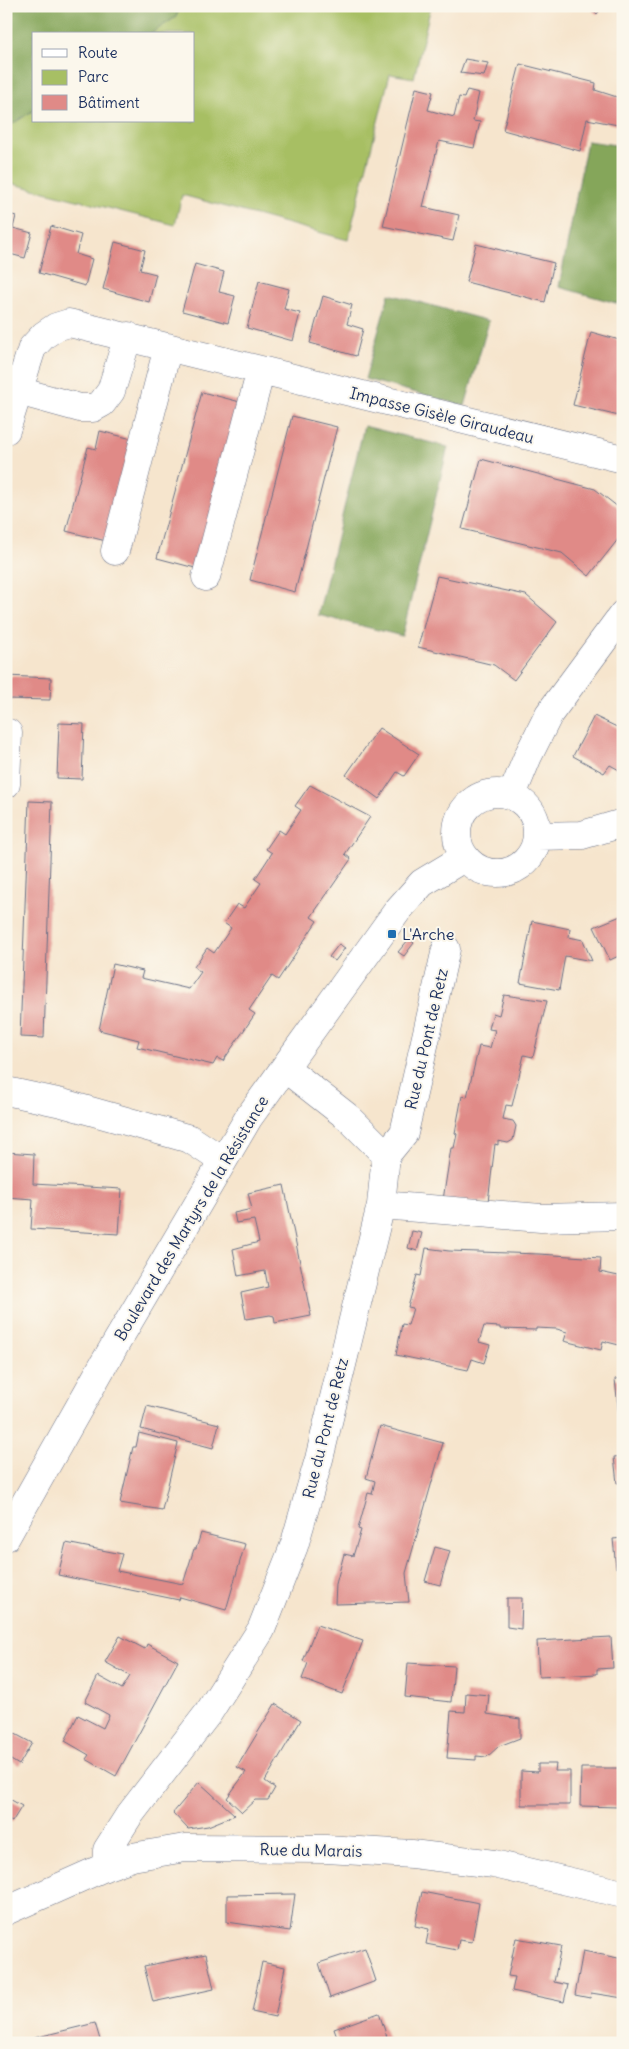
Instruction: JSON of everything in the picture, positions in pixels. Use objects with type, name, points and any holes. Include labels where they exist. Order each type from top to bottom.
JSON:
[{"type":"street","name":"Impasse Gisèle Giraudeau","points":[[6,430],[32,348],[44,335],[56,327],[69,323],[623,459]]},
{"type":"street","points":[[18,391],[80,408],[92,408],[102,403],[111,391],[128,336]]},
{"type":"street","points":[[116,551],[168,347]]},
{"type":"street","points":[[206,577],[261,370]]},
{"type":"street","points":[[512,796],[528,756],[549,714],[623,614]]},
{"type":"street","points":[[6,784],[8,733]]},
{"type":"street","points":[[500,793],[512,796],[523,802],[531,812],[536,824],[537,836],[533,850],[525,861],[514,869],[488,872],[475,866],[465,857],[459,845],[457,832],[459,820],[465,808],[487,794],[500,793]]},
{"type":"street","points":[[537,836],[582,835],[623,822]]},
{"type":"street","name":"Boulevard des Martyrs de la Résistance","points":[[6,1537],[102,1367],[250,1117],[398,910],[422,883],[465,857]]},
{"type":"street","name":"Rue du Pont de Retz","points":[[107,1866],[107,1850],[128,1817],[209,1712],[261,1630],[294,1546],[318,1459],[381,1205],[386,1155],[404,1133],[446,949]]},
{"type":"street","points":[[285,1068],[350,1118],[386,1155]]},
{"type":"street","points":[[6,1091],[62,1104],[190,1139],[223,1161]]},
{"type":"street","points":[[381,1205],[541,1218],[623,1216]]},
{"type":"street","name":"Rue du Marais","points":[[6,1911],[107,1866],[132,1857],[185,1848],[335,1849],[412,1854],[494,1864],[623,1894]]},
{"type":"green space","points":[[6,6],[180,6],[176,17],[153,32],[32,32],[32,111],[6,128]]},
{"type":"green space","points":[[180,6],[431,6],[414,78],[390,74],[348,240],[182,195],[175,225],[6,182],[6,128],[32,111],[32,122],[195,122],[195,32],[153,32],[176,17]]},
{"type":"green space","points":[[587,141],[623,146],[623,305],[559,287]]},
{"type":"green space","points":[[389,294],[489,321],[465,406],[365,379]]},
{"type":"green space","points":[[364,426],[448,447],[402,636],[318,615]]},
{"type":"building","points":[[588,6],[603,6],[597,14]]},
{"type":"building","points":[[465,59],[488,63],[484,76],[460,73]]},
{"type":"building","points":[[520,64],[596,83],[595,90],[620,98],[619,103],[623,105],[623,126],[587,119],[580,151],[503,130]]},
{"type":"building","points":[[416,88],[433,92],[428,110],[454,117],[459,97],[464,98],[467,90],[479,93],[473,121],[480,122],[474,148],[439,141],[423,207],[459,215],[453,241],[383,226]]},
{"type":"building","points":[[6,213],[16,216],[13,228],[32,233],[25,258],[6,253],[8,246],[6,246]]},
{"type":"building","points":[[51,226],[81,235],[76,254],[92,259],[85,286],[39,273]]},
{"type":"building","points":[[115,242],[145,250],[140,270],[156,274],[149,302],[103,289]]},
{"type":"building","points":[[476,244],[554,263],[545,302],[466,282]]},
{"type":"building","points":[[195,264],[224,272],[219,292],[235,296],[228,323],[182,311]]},
{"type":"building","points":[[259,281],[289,289],[284,309],[300,313],[293,341],[247,328]]},
{"type":"building","points":[[323,296],[352,305],[347,324],[363,329],[356,356],[310,343]]},
{"type":"building","points":[[591,332],[623,341],[623,417],[573,405]]},
{"type":"building","points":[[202,392],[244,403],[199,569],[157,558]]},
{"type":"building","points":[[292,416],[337,427],[295,592],[250,580]]},
{"type":"building","points":[[100,431],[136,440],[110,542],[66,531],[88,447],[96,449]]},
{"type":"building","points":[[481,459],[595,489],[623,511],[623,533],[589,576],[562,553],[462,529]]},
{"type":"building","points":[[437,576],[526,595],[557,622],[514,680],[494,665],[418,647]]},
{"type":"building","points":[[6,676],[51,678],[50,700],[6,699]]},
{"type":"building","points":[[594,716],[623,730],[623,772],[610,765],[604,773],[573,756]]},
{"type":"building","points":[[59,723],[84,724],[82,779],[57,778]]},
{"type":"building","points":[[379,728],[419,754],[404,776],[397,772],[379,799],[346,775]]},
{"type":"building","points":[[310,785],[370,817],[345,854],[351,859],[311,917],[317,921],[278,980],[272,976],[249,1010],[255,1014],[223,1061],[217,1058],[213,1065],[137,1047],[139,1040],[99,1030],[113,964],[143,971],[141,978],[189,989],[201,972],[194,967],[207,948],[214,953],[231,928],[224,923],[237,904],[244,908],[261,883],[255,879],[272,853],[266,849],[279,830],[285,834],[301,810],[295,806]]},
{"type":"building","points":[[29,801],[52,802],[44,1038],[20,1037]]},
{"type":"building","points":[[623,915],[623,954],[610,960],[594,927]]},
{"type":"building","points":[[532,921],[570,929],[569,937],[583,940],[592,961],[565,956],[559,990],[520,983]]},
{"type":"building","points":[[409,939],[414,943],[404,956],[398,952]]},
{"type":"building","points":[[339,944],[345,948],[335,961],[329,957]]},
{"type":"building","points":[[504,995],[547,1001],[533,1057],[524,1055],[512,1106],[506,1105],[503,1119],[513,1121],[516,1126],[513,1140],[508,1143],[498,1141],[498,1145],[495,1144],[488,1202],[443,1200],[451,1148],[454,1148],[457,1134],[455,1133],[462,1096],[467,1097],[479,1046],[490,1048],[495,1030],[489,1029],[493,1013],[499,1015]]},
{"type":"building","points":[[6,1152],[34,1154],[33,1184],[122,1189],[119,1234],[31,1229],[33,1199],[6,1197]]},
{"type":"building","points":[[284,1185],[311,1316],[275,1323],[274,1316],[270,1315],[246,1319],[241,1293],[268,1287],[265,1271],[238,1276],[233,1249],[259,1242],[254,1220],[236,1223],[234,1213],[252,1209],[248,1193]]},
{"type":"building","points":[[412,1231],[422,1233],[417,1251],[408,1248]]},
{"type":"building","points":[[426,1248],[449,1251],[601,1258],[600,1272],[623,1277],[623,1346],[603,1341],[601,1350],[564,1341],[567,1332],[557,1329],[500,1329],[500,1327],[484,1326],[479,1342],[490,1345],[484,1363],[472,1359],[468,1370],[396,1355],[402,1324],[408,1325],[413,1308],[408,1307],[417,1275],[421,1276]]},
{"type":"building","points":[[623,1378],[623,1436],[621,1436],[615,1379]]},
{"type":"building","points":[[147,1406],[219,1424],[213,1448],[141,1429]]},
{"type":"building","points":[[380,1426],[443,1443],[406,1573],[409,1602],[335,1604],[336,1584],[344,1554],[353,1556],[361,1530],[358,1529],[368,1493],[372,1494],[375,1481],[366,1478]]},
{"type":"building","points":[[139,1433],[178,1443],[162,1510],[120,1503],[133,1447],[136,1447]]},
{"type":"building","points":[[623,1456],[623,1482],[617,1483],[614,1457]]},
{"type":"building","points":[[620,1509],[623,1509],[623,1524],[621,1524]]},
{"type":"building","points":[[201,1533],[245,1544],[226,1610],[180,1597],[179,1600],[58,1575],[66,1543],[122,1554],[117,1571],[183,1584]]},
{"type":"building","points":[[623,1538],[623,1568],[616,1568],[613,1539]]},
{"type":"building","points":[[435,1547],[450,1551],[440,1585],[425,1581]]},
{"type":"building","points":[[507,1598],[522,1598],[521,1629],[507,1627]]},
{"type":"building","points":[[317,1625],[363,1641],[342,1694],[302,1679],[308,1663],[303,1661]]},
{"type":"building","points":[[120,1636],[145,1649],[147,1644],[178,1661],[116,1776],[86,1759],[89,1755],[65,1741],[78,1715],[103,1728],[109,1715],[85,1702],[98,1676],[122,1689],[130,1676],[105,1662]]},
{"type":"building","points":[[611,1637],[613,1668],[597,1669],[597,1674],[539,1677],[537,1641]]},
{"type":"building","points":[[408,1663],[454,1666],[451,1702],[405,1697]]},
{"type":"building","points":[[466,1693],[489,1695],[487,1714],[520,1719],[520,1738],[499,1746],[487,1757],[476,1756],[476,1760],[447,1758],[451,1711],[465,1712]]},
{"type":"building","points":[[275,1704],[301,1720],[265,1781],[275,1788],[268,1800],[255,1800],[242,1812],[227,1798],[246,1772],[237,1767]]},
{"type":"building","points":[[6,1729],[32,1743],[19,1765],[6,1757]]},
{"type":"building","points":[[538,1764],[556,1764],[555,1771],[570,1771],[570,1805],[521,1805],[521,1771],[538,1772]]},
{"type":"building","points":[[581,1768],[619,1768],[618,1807],[580,1806]]},
{"type":"building","points":[[199,1782],[235,1815],[208,1826],[188,1829],[173,1813]]},
{"type":"building","points":[[6,1797],[22,1806],[12,1822],[6,1819]]},
{"type":"building","points":[[422,1892],[479,1903],[472,1942],[459,1940],[457,1950],[426,1944],[429,1929],[415,1926]]},
{"type":"building","points":[[295,1894],[290,1931],[227,1922],[227,1895]]},
{"type":"building","points":[[516,1938],[561,1946],[554,1982],[568,1985],[564,2002],[512,1991],[515,1977],[508,1976]]},
{"type":"building","points":[[365,1948],[376,1981],[330,1998],[319,1963]]},
{"type":"building","points":[[583,1951],[623,1959],[623,1998],[591,1993],[590,1998],[575,1995]]},
{"type":"building","points":[[206,1954],[214,1989],[153,2002],[144,1966]]},
{"type":"building","points":[[262,1962],[285,1967],[275,2017],[252,2012]]},
{"type":"building","points":[[379,2013],[389,2043],[339,2043],[334,2029]]},
{"type":"building","points":[[95,2023],[101,2043],[35,2043],[34,2038]]},
{"type":"place","name":"L'Arche","points":[[392,934]]}]
